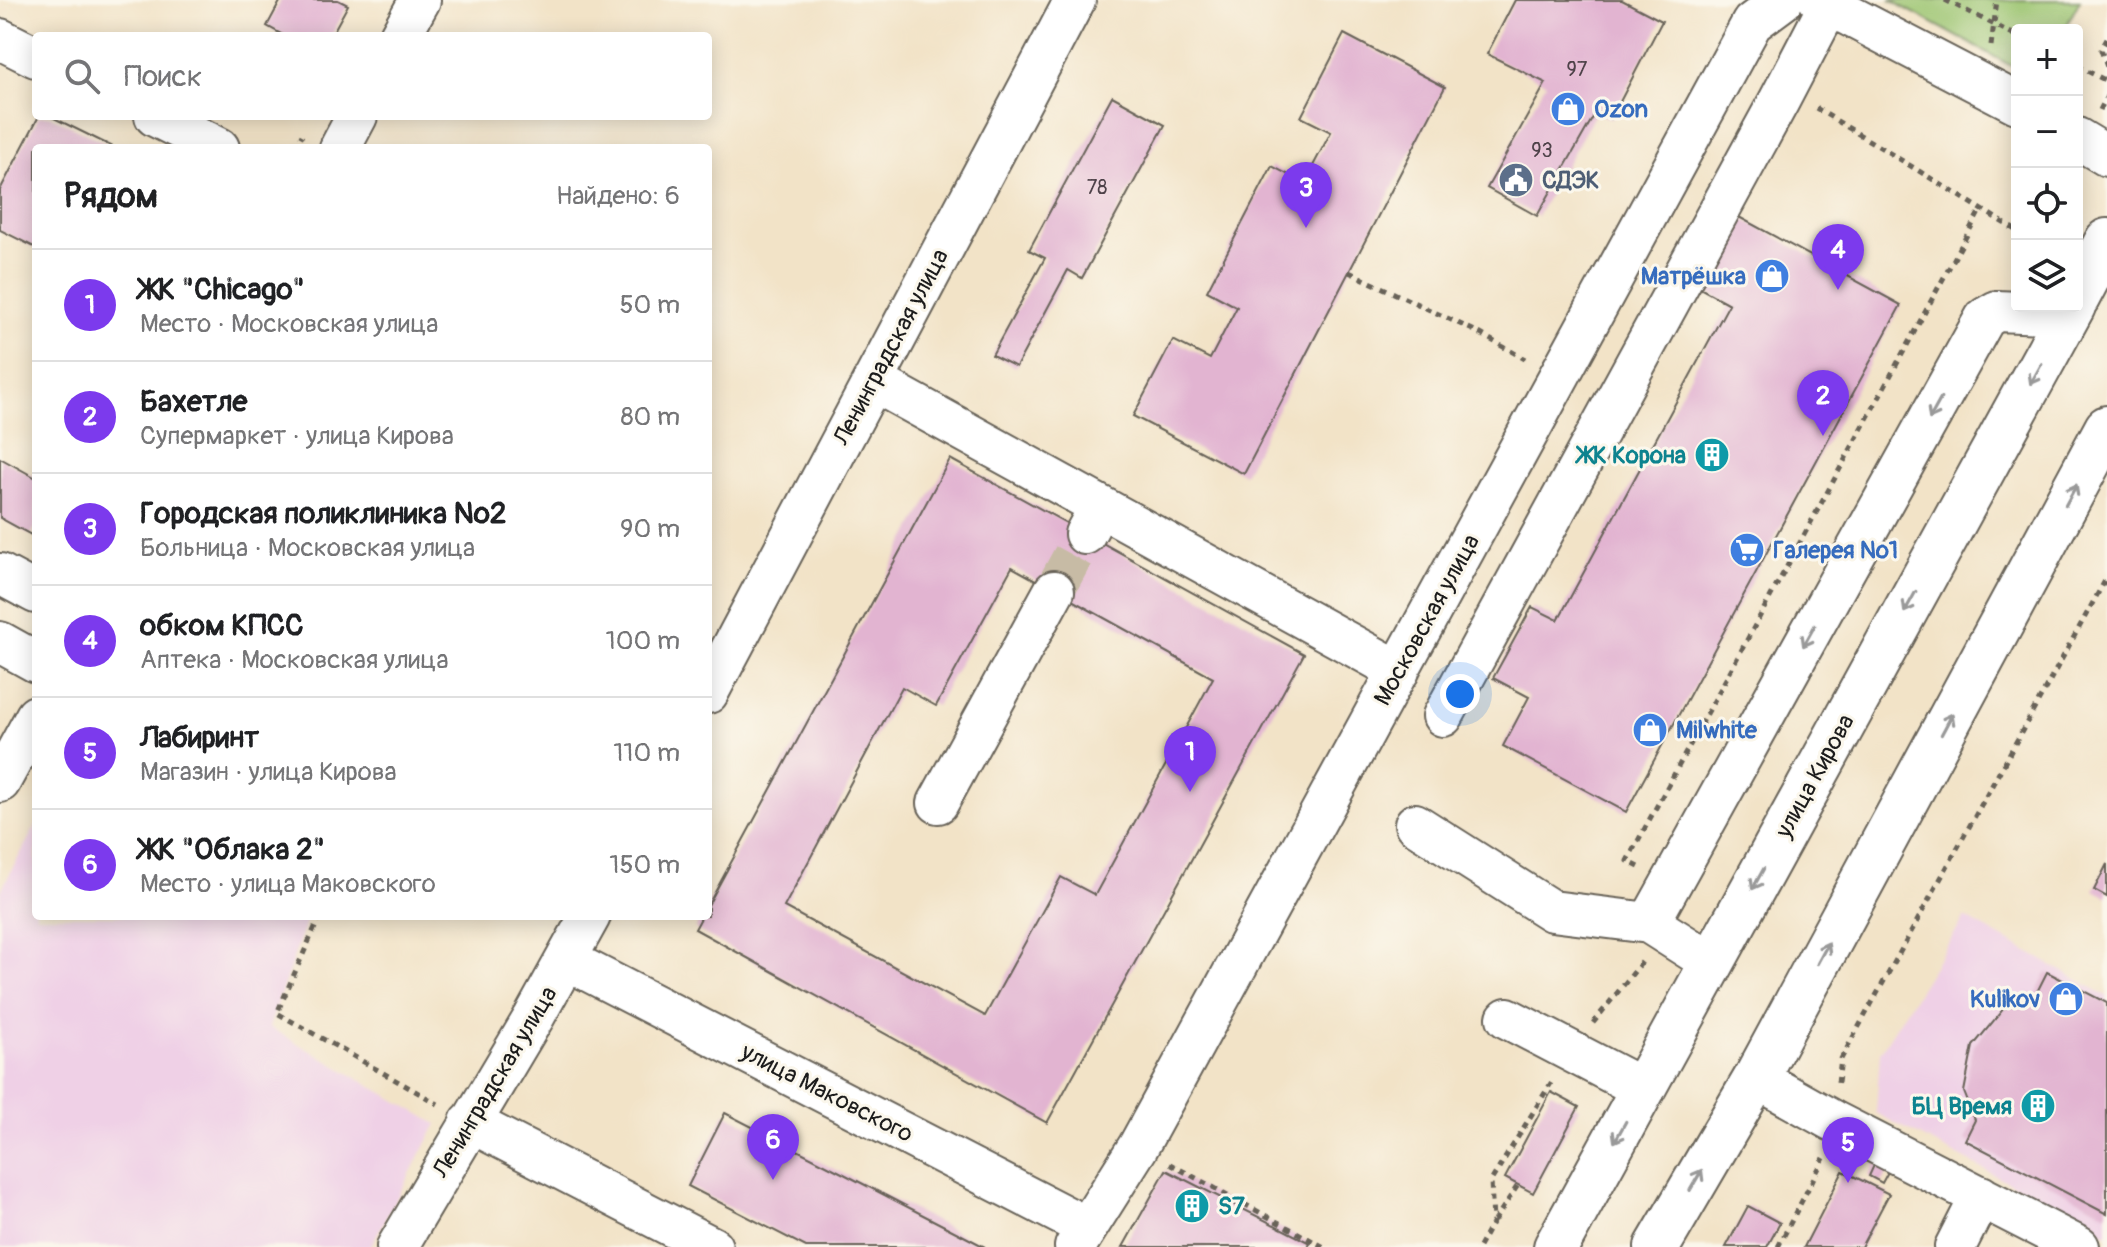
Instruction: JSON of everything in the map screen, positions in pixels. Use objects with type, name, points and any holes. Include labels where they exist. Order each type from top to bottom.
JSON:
[{"type":"main road","name":"улица Кирова","points":[[2083,287],[2107,241]]},
{"type":"main road","name":"улица Кирова","points":[[1556,1247],[2070,312]]},
{"type":"main road","points":[[1657,1247],[1756,1078],[2107,428]]},
{"type":"street","points":[[402,32],[420,0]]},
{"type":"street","name":"Ленинградская улица","points":[[712,685],[1075,0]]},
{"type":"street","name":"Московская улица","points":[[1080,1237],[1302,884],[1399,671],[1752,23],[1783,0]]},
{"type":"street","points":[[1443,716],[1786,89],[1824,2],[1948,87],[2011,102]]},
{"type":"street","points":[[0,39],[32,55]]},
{"type":"street","points":[[163,120],[211,144]]},
{"type":"street","points":[[342,144],[355,120]]},
{"type":"street","points":[[2083,142],[2107,156]]},
{"type":"street","points":[[1649,923],[1985,318],[1997,311],[2011,310]]},
{"type":"street","points":[[873,381],[1093,520],[1399,671]]},
{"type":"street","points":[[0,574],[32,591]]},
{"type":"street","points":[[938,803],[1054,591]]},
{"type":"street","points":[[0,642],[32,660]]},
{"type":"street","points":[[0,782],[32,723]]},
{"type":"street","points":[[1415,824],[1552,911],[1649,923],[1712,963]]},
{"type":"street","name":"Ленинградская улица","points":[[397,1247],[588,920]]},
{"type":"street","name":"улица Маковского","points":[[567,960],[1080,1237]]},
{"type":"street","points":[[1507,1018],[1643,1089]]},
{"type":"street","points":[[1756,1078],[1833,1121],[2079,1247]]},
{"type":"street","points":[[470,1122],[712,1247]]},
{"type":"street","points":[[1955,1247],[1981,1196]]},
{"type":"path","points":[[1945,0],[2011,33]]},
{"type":"path","points":[[2107,39],[2101,50],[2107,67]]},
{"type":"path","points":[[2083,69],[2107,81]]},
{"type":"path","points":[[1786,89],[2011,227]]},
{"type":"path","points":[[1672,884],[1627,861],[1981,209]]},
{"type":"path","points":[[1349,272],[1477,332],[1529,361]]},
{"type":"path","points":[[1778,1247],[1835,1136],[1833,1121],[1841,1059],[2107,577]]},
{"type":"path","points":[[318,920],[277,1013],[470,1122]]},
{"type":"path","points":[[1138,1147],[1324,1247]]},
{"type":"path","points":[[1493,1222],[1518,1185]]},
{"type":"shaded area","points":[[32,832],[32,920],[307,920],[269,1027],[437,1124],[370,1247],[0,1247],[0,892]]},
{"type":"shaded area","points":[[1965,917],[2107,996],[2107,1234],[1876,1113],[1880,1052]]},
{"type":"green space","points":[[1890,0],[2080,0],[2067,24],[2011,24],[2011,66]]},
{"type":"building","points":[[281,0],[338,0],[348,5],[333,32],[278,32],[267,26]]},
{"type":"building","points":[[1515,0],[1622,0],[1662,21],[1611,119],[1596,112],[1537,216],[1487,188],[1546,83],[1487,54]]},
{"type":"building","points":[[1344,34],[1445,87],[1244,474],[1133,416],[1173,340],[1210,359],[1237,307],[1207,291],[1272,166],[1304,183],[1331,132],[1301,117]]},
{"type":"building","points":[[1112,96],[1165,125],[1082,278],[1068,270],[1016,367],[992,355],[1045,258],[1029,250]]},
{"type":"building","points":[[37,120],[58,120],[107,144],[32,144],[32,246],[0,230],[0,190]]},
{"type":"building","name":"ЖК Корона","points":[[1737,216],[1901,305],[1626,812],[1503,746],[1529,697],[1493,678],[1532,607],[1558,620],[1729,304],[1698,287]]},
{"type":"building","points":[[0,458],[32,476],[32,533],[0,518]]},
{"type":"building","points":[[950,459],[1304,654],[1047,1123],[695,929],[700,920],[712,920],[712,898]],"holes":[[[1012,567],[1213,678],[1095,895],[1061,877],[985,1016],[784,907],[902,687],[936,706]]]},
{"type":"building","points":[[2107,864],[2107,897],[2094,890]]},
{"type":"building","name":"БЦ Время","points":[[2047,972],[2107,1003],[2107,1214],[1965,1140],[1975,1120],[1964,1092],[1973,1046],[2004,1008],[2034,998]]},
{"type":"building","points":[[1551,1092],[1579,1107],[1533,1193],[1505,1178]]},
{"type":"building","points":[[725,1113],[985,1247],[806,1247],[688,1186]]},
{"type":"building","points":[[1875,1163],[1889,1170],[1882,1183],[1869,1176]]},
{"type":"building","name":"S7","points":[[1166,1170],[1310,1243],[1308,1247],[1123,1247]]},
{"type":"building","points":[[1843,1171],[1889,1194],[1861,1247],[1804,1247]]},
{"type":"building","points":[[1748,1206],[1780,1223],[1767,1247],[1726,1247]]},
{"type":"tunnel","points":[[1054,591],[1085,534]]},
{"type":"place","name":"Ozon","points":[[1568,109]]},
{"type":"place","name":"СДЭК","points":[[1516,180]]},
{"type":"place","name":"Городская поликлиника №2","points":[[1306,228]]},
{"type":"place","name":"Матрёшка","points":[[1772,276]]},
{"type":"place","name":"обком КПСС","points":[[1838,290]]},
{"type":"place","name":"Бахетле","points":[[1823,436]]},
{"type":"place","name":"ЖК Корона","points":[[1712,455]]},
{"type":"place","name":"Галерея №1","points":[[1747,550]]},
{"type":"place","name":"Milwhite","points":[[1650,730]]},
{"type":"place","name":"ЖК \"Chicago\"","points":[[1190,792]]},
{"type":"place","name":"Kulikov","points":[[2066,999]]},
{"type":"place","name":"БЦ Время","points":[[2038,1106]]},
{"type":"place","name":"ЖК \"Облака 2\"","points":[[773,1180]]},
{"type":"place","name":"Лабиринт","points":[[1848,1183]]},
{"type":"place","name":"S7","points":[[1192,1206]]}]
